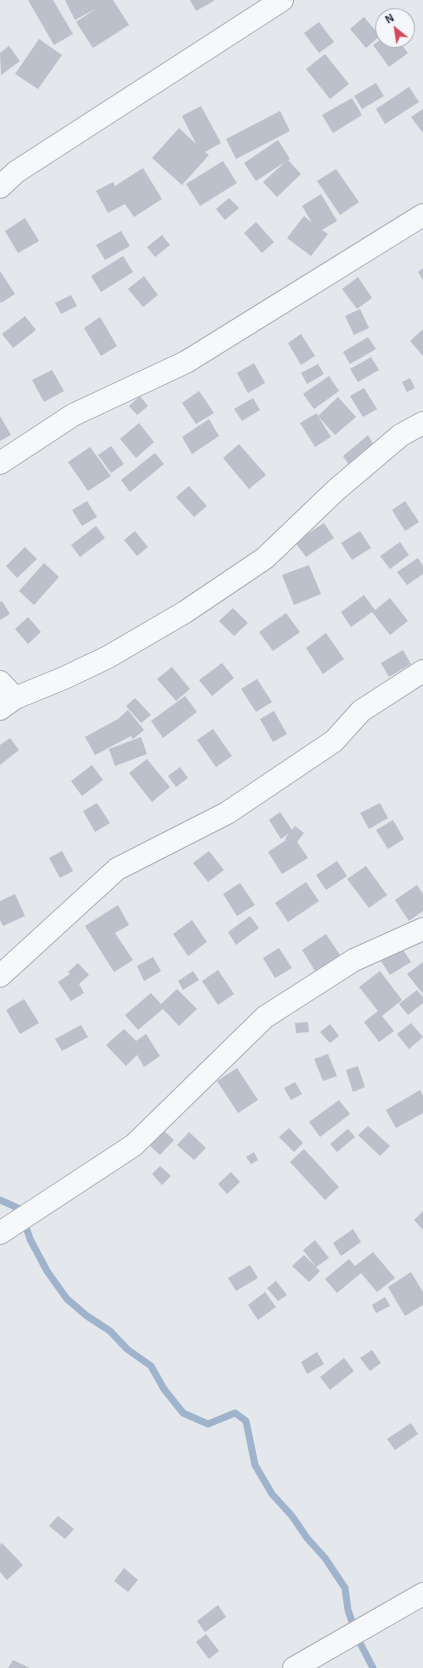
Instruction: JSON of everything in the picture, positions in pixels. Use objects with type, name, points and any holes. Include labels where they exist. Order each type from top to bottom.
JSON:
[{"type":"street","points":[[0,187],[16,172],[282,0]]},
{"type":"street","points":[[0,463],[73,415],[186,362],[423,215]]},
{"type":"street","points":[[0,682],[7,703],[108,657],[185,612],[265,558],[336,490],[401,435],[423,423]]},
{"type":"street","points":[[0,976],[117,869],[227,813],[334,742],[361,711],[423,671]]},
{"type":"street","points":[[0,1233],[134,1145],[265,1016],[354,960],[423,929]]},
{"type":"street","points":[[294,1668],[423,1594]]},
{"type":"building","points":[[28,0],[53,0],[73,34],[54,45]]},
{"type":"building","points":[[65,0],[113,0],[129,25],[93,48],[76,22],[97,8],[75,20]]},
{"type":"building","points":[[190,0],[213,0],[214,1],[196,11]]},
{"type":"building","points":[[364,17],[375,30],[375,40],[366,48],[350,29]]},
{"type":"building","points":[[319,22],[334,42],[319,53],[304,33]]},
{"type":"building","points":[[39,39],[62,55],[38,89],[15,74]]},
{"type":"building","points":[[9,46],[20,61],[1,75],[0,53]]},
{"type":"building","points":[[375,48],[404,48],[408,53],[389,67]]},
{"type":"building","points":[[325,54],[349,84],[330,99],[306,69]]},
{"type":"building","points":[[376,83],[384,96],[362,109],[354,96]]},
{"type":"building","points":[[409,87],[419,102],[385,124],[376,109]]},
{"type":"building","points":[[352,98],[362,115],[333,133],[322,115]]},
{"type":"building","points":[[201,106],[221,143],[205,152],[209,155],[182,185],[152,158],[179,128],[196,144],[182,116]]},
{"type":"building","points":[[423,109],[423,133],[411,117]]},
{"type":"building","points":[[280,111],[290,131],[236,159],[226,139]]},
{"type":"building","points":[[278,140],[290,159],[288,160],[301,174],[277,197],[263,182],[285,162],[256,181],[244,163]]},
{"type":"building","points":[[223,161],[237,183],[200,206],[186,184]]},
{"type":"building","points":[[143,168],[162,199],[134,217],[125,204],[108,213],[96,191],[113,182],[115,186]]},
{"type":"building","points":[[336,169],[359,202],[340,215],[317,181]]},
{"type":"building","points":[[321,194],[337,221],[322,230],[328,234],[311,256],[287,238],[304,216],[312,223],[302,206]]},
{"type":"building","points":[[229,198],[239,208],[225,220],[216,209]]},
{"type":"building","points":[[25,218],[39,241],[18,253],[5,231]]},
{"type":"building","points":[[256,222],[274,242],[262,253],[244,233]]},
{"type":"building","points":[[121,231],[130,246],[105,260],[96,245]]},
{"type":"building","points":[[162,235],[170,245],[155,257],[147,247]]},
{"type":"building","points":[[123,256],[133,272],[101,292],[91,276]]},
{"type":"building","points":[[423,268],[423,280],[418,272]]},
{"type":"building","points":[[0,271],[15,294],[1,303],[0,301]]},
{"type":"building","points":[[144,276],[158,295],[143,307],[128,289]]},
{"type":"building","points":[[358,277],[372,298],[357,309],[342,289]]},
{"type":"building","points":[[71,295],[77,306],[61,314],[55,303]]},
{"type":"building","points":[[360,309],[369,328],[354,335],[345,316]]},
{"type":"building","points":[[25,316],[36,330],[13,348],[2,334]]},
{"type":"building","points":[[100,317],[117,346],[101,356],[84,328]]},
{"type":"building","points":[[423,329],[423,356],[410,341]]},
{"type":"building","points":[[301,334],[315,356],[301,365],[288,343]]},
{"type":"building","points":[[368,337],[376,349],[350,364],[343,352]]},
{"type":"building","points":[[371,357],[379,370],[358,382],[350,369]]},
{"type":"building","points":[[254,363],[265,383],[248,393],[237,373]]},
{"type":"building","points":[[318,364],[324,374],[307,384],[301,373]]},
{"type":"building","points":[[52,370],[64,391],[44,402],[32,380]]},
{"type":"building","points":[[329,376],[339,391],[314,409],[303,394]]},
{"type":"building","points":[[410,378],[415,388],[407,392],[402,382]]},
{"type":"building","points":[[364,388],[377,409],[363,417],[350,396]]},
{"type":"building","points":[[199,391],[214,413],[196,424],[182,403]]},
{"type":"building","points":[[140,396],[148,406],[137,415],[129,406]]},
{"type":"building","points":[[338,397],[356,417],[335,435],[318,416]]},
{"type":"building","points":[[253,398],[260,410],[242,421],[234,409]]},
{"type":"building","points":[[317,413],[331,437],[315,447],[300,423]]},
{"type":"building","points":[[0,416],[11,435],[0,441]]},
{"type":"building","points":[[209,419],[219,436],[192,454],[182,437]]},
{"type":"building","points":[[139,423],[154,442],[136,458],[120,439]]},
{"type":"building","points":[[368,435],[376,449],[351,468],[343,456]]},
{"type":"building","points":[[239,444],[266,475],[249,489],[223,458]]},
{"type":"building","points":[[111,446],[124,464],[111,473],[98,455]]},
{"type":"building","points":[[90,447],[111,476],[88,491],[68,462]]},
{"type":"building","points":[[155,453],[164,464],[130,492],[121,480]]},
{"type":"building","points":[[189,486],[207,506],[194,517],[176,497]]},
{"type":"building","points":[[87,501],[97,517],[82,526],[72,510]]},
{"type":"building","points":[[405,501],[419,522],[405,531],[392,510]]},
{"type":"building","points":[[324,523],[334,538],[306,557],[295,542]]},
{"type":"building","points":[[96,526],[105,538],[80,557],[71,545]]},
{"type":"building","points":[[135,531],[148,547],[137,556],[124,540]]},
{"type":"building","points":[[360,531],[371,548],[352,560],[341,543]]},
{"type":"building","points":[[400,542],[409,555],[390,569],[380,556]]},
{"type":"building","points":[[25,547],[37,559],[17,578],[6,566]]},
{"type":"building","points":[[418,558],[423,566],[423,574],[407,585],[397,572]]},
{"type":"building","points":[[44,563],[59,577],[34,605],[19,591]]},
{"type":"building","points":[[309,565],[321,594],[294,605],[282,575]]},
{"type":"building","points":[[364,595],[375,610],[390,598],[408,621],[390,635],[372,612],[351,627],[341,612]]},
{"type":"building","points":[[2,601],[10,614],[0,620],[0,602]]},
{"type":"building","points":[[233,608],[248,623],[234,636],[219,621]]},
{"type":"building","points":[[286,613],[300,632],[273,651],[259,632]]},
{"type":"building","points":[[28,617],[41,632],[28,644],[15,629]]},
{"type":"building","points":[[326,633],[344,659],[323,674],[306,648]]},
{"type":"building","points":[[403,650],[411,664],[389,677],[381,663]]},
{"type":"building","points":[[222,663],[234,678],[212,696],[199,680]]},
{"type":"building","points":[[172,667],[190,689],[176,701],[157,679]]},
{"type":"building","points":[[257,679],[272,702],[256,712],[241,689]]},
{"type":"building","points":[[185,696],[197,712],[163,738],[151,721]]},
{"type":"building","points":[[135,698],[151,715],[141,723],[126,706]]},
{"type":"building","points":[[128,710],[144,730],[133,739],[131,736],[95,755],[85,737],[118,719]]},
{"type":"building","points":[[274,711],[287,734],[273,742],[260,719]]},
{"type":"building","points":[[213,729],[232,756],[216,767],[197,740]]},
{"type":"building","points":[[141,737],[147,754],[115,766],[109,749]]},
{"type":"building","points":[[10,738],[19,750],[0,765],[0,745]]},
{"type":"building","points":[[147,759],[170,787],[152,802],[129,773]]},
{"type":"building","points":[[92,765],[103,780],[82,796],[71,781]]},
{"type":"building","points":[[180,767],[188,778],[176,787],[168,776]]},
{"type":"building","points":[[97,803],[110,823],[95,832],[83,811]]},
{"type":"building","points":[[380,803],[388,818],[369,829],[360,813]]},
{"type":"building","points":[[280,812],[292,830],[295,826],[304,833],[297,842],[308,858],[282,874],[268,852],[286,840],[285,839],[289,833],[281,839],[269,820]]},
{"type":"building","points":[[393,820],[404,839],[388,849],[376,830]]},
{"type":"building","points":[[62,851],[73,871],[60,878],[49,858]]},
{"type":"building","points":[[209,851],[224,870],[208,882],[193,863]]},
{"type":"building","points":[[337,861],[347,876],[326,890],[316,875]]},
{"type":"building","points":[[366,866],[387,895],[369,908],[347,879]]},
{"type":"building","points":[[306,882],[319,901],[288,922],[275,903]]},
{"type":"building","points":[[240,883],[255,905],[237,916],[223,894]]},
{"type":"building","points":[[417,885],[423,894],[423,911],[409,921],[395,900]]},
{"type":"building","points":[[15,894],[25,916],[3,926],[0,920],[0,901]]},
{"type":"building","points":[[118,905],[129,925],[115,933],[133,960],[114,972],[85,926]]},
{"type":"building","points":[[250,916],[259,928],[236,945],[228,932]]},
{"type":"building","points":[[192,920],[207,942],[188,956],[173,934]]},
{"type":"building","points":[[326,934],[340,955],[315,971],[302,950]]},
{"type":"building","points":[[279,948],[292,968],[275,978],[263,958]]},
{"type":"building","points":[[402,948],[411,962],[390,975],[381,961]]},
{"type":"building","points":[[153,957],[161,971],[144,981],[137,966]]},
{"type":"building","points":[[423,962],[423,994],[407,974]]},
{"type":"building","points":[[78,963],[89,975],[79,984],[84,993],[71,1001],[58,982],[70,974],[68,972]]},
{"type":"building","points":[[218,970],[234,994],[218,1005],[202,981]]},
{"type":"building","points":[[193,971],[199,980],[183,990],[178,981]]},
{"type":"building","points":[[380,971],[402,1000],[382,1016],[394,1031],[379,1042],[364,1022],[378,1011],[359,987]]},
{"type":"building","points":[[177,989],[197,1009],[179,1026],[163,1009],[138,1030],[125,1015],[151,993],[161,1004]]},
{"type":"building","points":[[417,990],[423,997],[423,1003],[408,1015],[399,1004]]},
{"type":"building","points":[[24,999],[39,1023],[20,1034],[6,1010]]},
{"type":"building","points":[[308,1022],[309,1032],[296,1033],[295,1023]]},
{"type":"building","points":[[411,1023],[423,1037],[409,1049],[397,1034]]},
{"type":"building","points":[[330,1024],[339,1036],[330,1043],[320,1032]]},
{"type":"building","points":[[81,1025],[88,1037],[62,1051],[55,1039]]},
{"type":"building","points":[[124,1029],[136,1041],[146,1034],[160,1056],[144,1067],[137,1055],[126,1066],[106,1045]]},
{"type":"building","points":[[328,1054],[337,1076],[323,1081],[314,1059]]},
{"type":"building","points":[[358,1066],[365,1087],[353,1092],[346,1070]]},
{"type":"building","points":[[237,1068],[258,1100],[238,1113],[217,1081]]},
{"type":"building","points":[[295,1082],[302,1094],[291,1100],[284,1088]]},
{"type":"building","points":[[420,1090],[423,1096],[423,1113],[396,1128],[386,1110]]},
{"type":"building","points":[[339,1100],[350,1114],[320,1137],[309,1122]]},
{"type":"building","points":[[368,1126],[390,1146],[380,1156],[358,1135]]},
{"type":"building","points":[[289,1128],[303,1143],[294,1152],[279,1137]]},
{"type":"building","points":[[348,1129],[355,1137],[337,1152],[330,1144]]},
{"type":"building","points":[[164,1131],[174,1140],[160,1155],[150,1146]]},
{"type":"building","points":[[189,1132],[206,1148],[194,1160],[177,1145]]},
{"type":"building","points":[[304,1149],[339,1187],[325,1200],[290,1162]]},
{"type":"building","points":[[254,1152],[258,1160],[251,1164],[246,1157]]},
{"type":"building","points":[[160,1166],[171,1176],[162,1185],[152,1174]]},
{"type":"building","points":[[231,1172],[240,1182],[227,1194],[218,1184]]},
{"type":"building","points":[[423,1211],[423,1230],[414,1220]]},
{"type":"building","points":[[353,1229],[361,1242],[341,1256],[333,1243]]},
{"type":"building","points":[[315,1240],[329,1258],[316,1267],[303,1250]]},
{"type":"building","points":[[373,1252],[395,1278],[377,1292],[361,1273],[337,1293],[325,1279],[349,1259],[355,1266]]},
{"type":"building","points":[[304,1255],[320,1271],[309,1282],[292,1266]]},
{"type":"building","points":[[250,1265],[258,1278],[236,1291],[228,1278]]},
{"type":"building","points":[[411,1272],[423,1292],[423,1305],[405,1316],[388,1287]]},
{"type":"building","points":[[276,1281],[287,1295],[278,1301],[267,1288]]},
{"type":"building","points":[[265,1292],[276,1307],[258,1320],[248,1305]]},
{"type":"building","points":[[385,1297],[390,1306],[376,1313],[372,1305]]},
{"type":"building","points":[[372,1350],[381,1363],[370,1371],[360,1358]]},
{"type":"building","points":[[317,1352],[324,1364],[307,1374],[301,1362]]},
{"type":"building","points":[[344,1358],[354,1371],[330,1390],[320,1377]]},
{"type":"building","points":[[411,1423],[418,1434],[395,1450],[387,1439]]},
{"type":"building","points":[[58,1516],[74,1529],[65,1539],[49,1526]]},
{"type":"building","points":[[2,1543],[23,1565],[7,1580],[0,1572],[0,1545]]},
{"type":"building","points":[[124,1568],[138,1580],[128,1592],[114,1581]]},
{"type":"building","points":[[218,1605],[226,1617],[205,1632],[197,1621]]},
{"type":"building","points":[[206,1634],[219,1651],[209,1659],[196,1642]]},
{"type":"building","points":[[13,1660],[30,1668],[8,1668]]},
{"type":"waterway","points":[[0,1200],[20,1209],[30,1239],[47,1271],[67,1299],[87,1316],[110,1331],[127,1349],[151,1366],[164,1389],[183,1413],[208,1424],[235,1413],[246,1421],[255,1465],[272,1494],[292,1516],[307,1538],[325,1558],[345,1588],[348,1610],[358,1639],[373,1668]]}]
